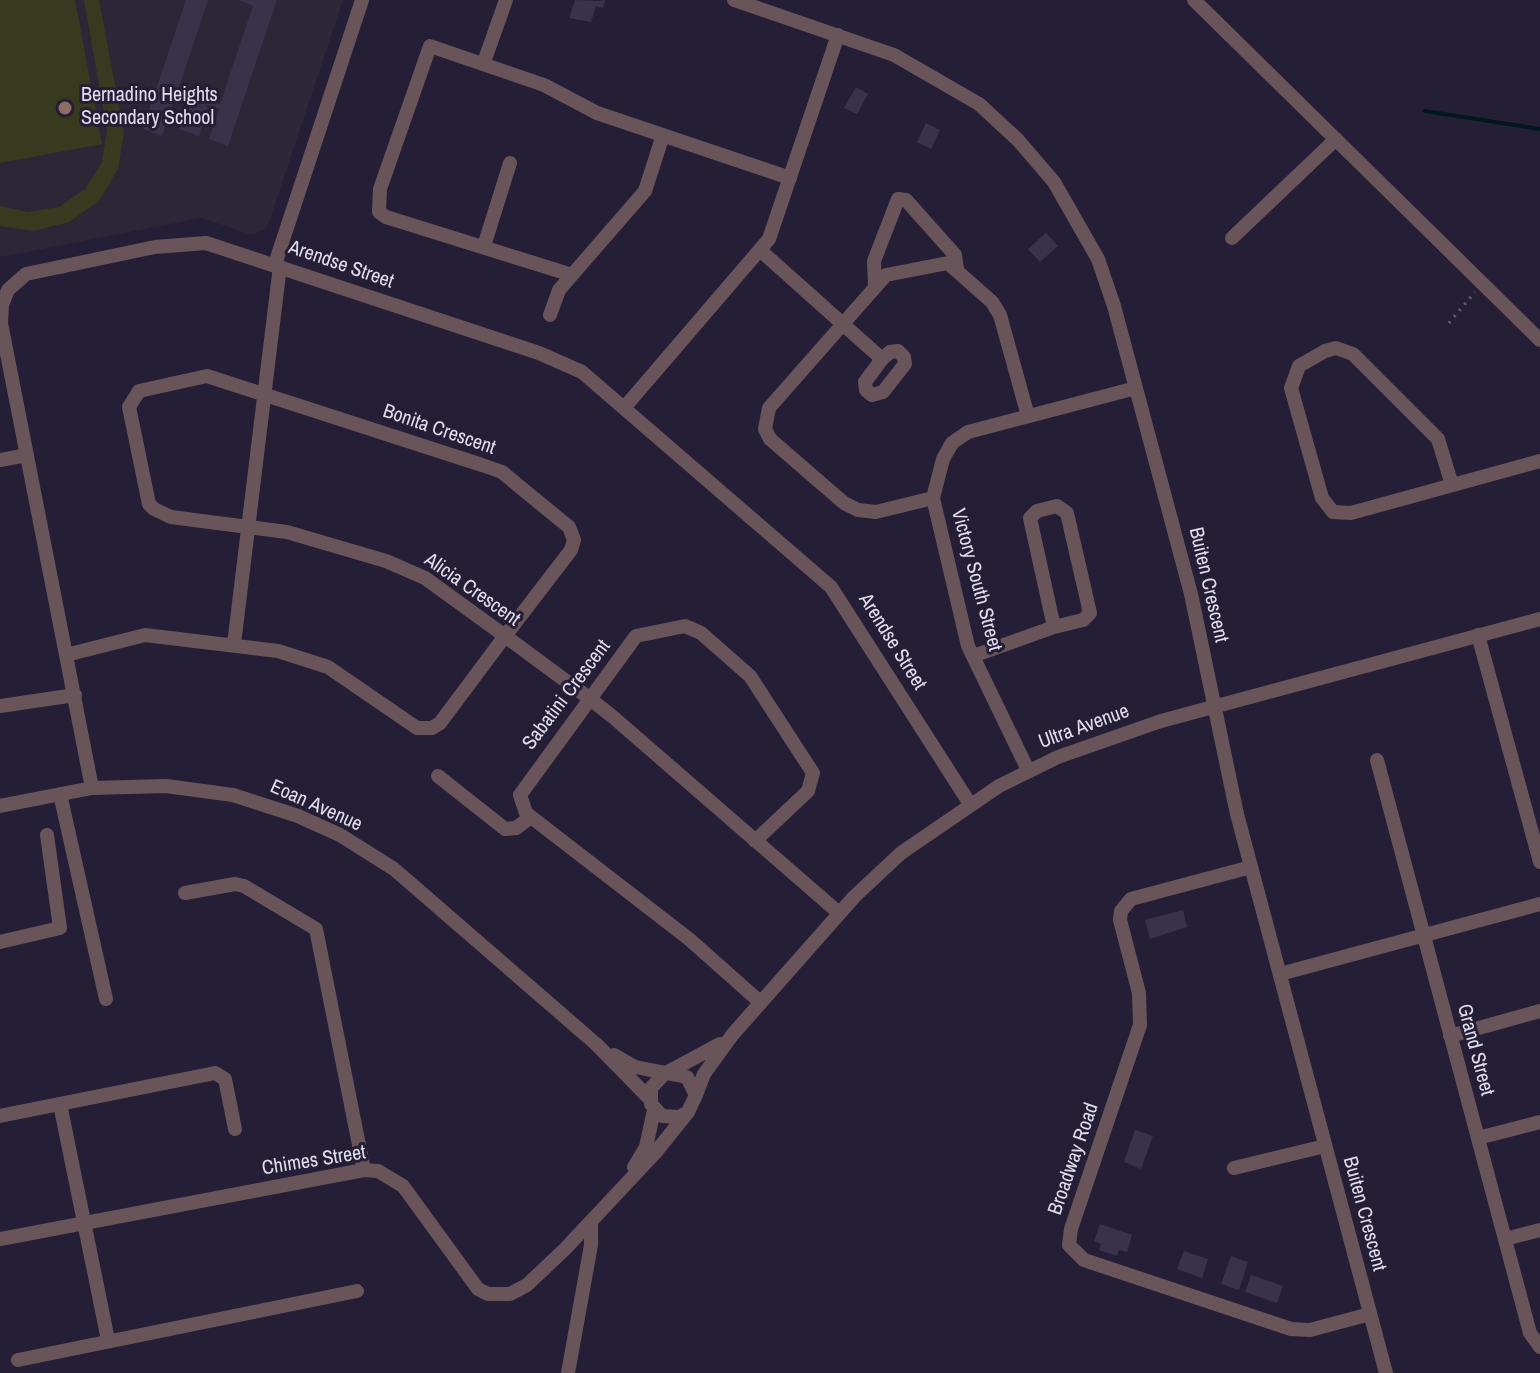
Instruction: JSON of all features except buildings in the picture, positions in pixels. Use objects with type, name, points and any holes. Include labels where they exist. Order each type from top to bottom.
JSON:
[{"type":"street","points":[[234,644],[265,393],[277,265],[362,0]]},
{"type":"street","points":[[484,62],[506,0]]},
{"type":"street","name":"Buiten Crescent","points":[[734,0],[894,55],[952,86],[1018,140],[1054,182],[1098,259],[1191,594],[1251,867],[1386,1373]]},
{"type":"street","points":[[1194,0],[1540,340]]},
{"type":"street","points":[[624,408],[769,239],[838,35]]},
{"type":"street","points":[[572,275],[386,217],[379,212],[377,202],[430,46],[544,85],[597,113],[790,178]]},
{"type":"street","points":[[550,315],[559,290],[645,191],[663,135]]},
{"type":"street","points":[[1232,238],[1336,139]]},
{"type":"street","points":[[484,246],[510,163]]},
{"type":"street","points":[[875,287],[874,261],[898,199],[906,200],[955,255],[957,269]]},
{"type":"street","name":"Arendse Street","points":[[92,788],[1,323],[2,305],[15,281],[26,274],[183,243],[224,247],[550,357],[582,372],[831,587],[970,804]]},
{"type":"street","points":[[761,251],[882,359]]},
{"type":"street","points":[[933,498],[876,512],[858,510],[844,503],[767,434],[765,418],[769,408],[875,287],[893,271],[941,263],[957,269],[999,310],[1028,416]]},
{"type":"street","points":[[1452,485],[1438,439],[1353,354],[1336,348],[1299,366],[1291,388],[1322,498],[1329,508],[1339,514],[1351,513],[1540,461]]},
{"type":"street","name":"Alicia Crescent","points":[[265,393],[207,376],[139,391],[129,407],[149,504],[171,517],[287,532],[425,578],[589,698],[839,913]]},
{"type":"street","name":"Victory South Street","points":[[1028,770],[973,656],[945,556],[933,498],[945,453],[957,438],[968,432],[1136,388]]},
{"type":"street","name":"Bonita Crescent","points":[[66,655],[145,635],[278,651],[328,667],[417,728],[425,729],[440,723],[571,550],[574,540],[569,527],[502,472],[265,393]]},
{"type":"street","points":[[0,460],[27,455]]},
{"type":"street","points":[[973,656],[1083,620],[1090,613],[1067,513],[1060,506],[1037,511],[1030,518],[1054,627]]},
{"type":"street","name":"Ultra Avenue","points":[[696,1095],[704,1074],[733,1034],[839,913],[901,853],[970,804],[1028,770],[1125,732],[1540,619]]},
{"type":"street","name":"Sabatini Crescent","points":[[531,817],[520,804],[521,790],[636,636],[691,628],[735,662],[760,688],[813,773],[808,791],[755,841]]},
{"type":"street","points":[[1478,635],[1540,862]]},
{"type":"street","points":[[0,706],[75,695]]},
{"type":"street","name":"Grand Street","points":[[1377,760],[1530,1333],[1540,1347]]},
{"type":"street","points":[[438,776],[505,829],[516,828],[531,817],[689,939],[760,1002]]},
{"type":"street","name":"Eoan Avenue","points":[[0,806],[92,788],[166,786],[233,795],[298,816],[340,835],[422,892],[596,1044],[652,1104]]},
{"type":"street","points":[[60,794],[106,999]]},
{"type":"street","points":[[0,942],[60,928],[47,835]]},
{"type":"street","name":"Broadway Road","points":[[1251,867],[1131,899],[1123,907],[1120,920],[1139,993],[1140,1025],[1069,1234],[1069,1245],[1084,1260],[1291,1329],[1310,1330],[1370,1314]]},
{"type":"street","points":[[185,893],[235,884],[244,886],[316,929],[364,1170]]},
{"type":"street","points":[[1280,974],[1540,904]]},
{"type":"street","points":[[1450,1036],[1540,1011]]},
{"type":"street","name":"Ultra Avenue","points":[[667,1073],[712,1051],[733,1034]]},
{"type":"street","name":"Eoan Avenue","points":[[596,1044],[624,1062],[667,1073]]},
{"type":"street","points":[[0,1116],[215,1073],[225,1079],[235,1129]]},
{"type":"street","points":[[667,1073],[687,1077],[696,1095],[688,1112],[671,1118],[652,1104],[656,1079],[667,1073]]},
{"type":"street","points":[[60,1104],[108,1340]]},
{"type":"street","name":"Chimes Street","points":[[628,1178],[646,1147],[652,1104]]},
{"type":"street","name":"Chimes Street","points":[[0,1239],[364,1170],[389,1175],[403,1186],[469,1280],[488,1294],[510,1294],[527,1285],[591,1222],[688,1112]]},
{"type":"street","points":[[1478,1138],[1540,1122]]},
{"type":"street","points":[[1234,1168],[1325,1146]]},
{"type":"street","points":[[568,1373],[591,1245],[591,1222]]},
{"type":"street","points":[[1505,1239],[1540,1230]]},
{"type":"street","points":[[18,1360],[357,1291]]},
{"type":"path","points":[[1449,323],[1482,283]]},
{"type":"shaded area","points":[[0,0],[343,0],[267,228],[252,235],[202,218],[0,257]]},
{"type":"green space","points":[[0,0],[75,0],[102,144],[0,163]]},
{"type":"green space","points":[[84,0],[99,0],[124,133],[118,169],[99,201],[69,222],[34,231],[0,226],[0,206],[28,212],[59,207],[85,189],[102,162],[107,130]]},
{"type":"waterway","points":[[1425,111],[1540,129]]},
{"type":"place","name":"Bernadino Heights Secondary School","points":[[65,108]]}]
